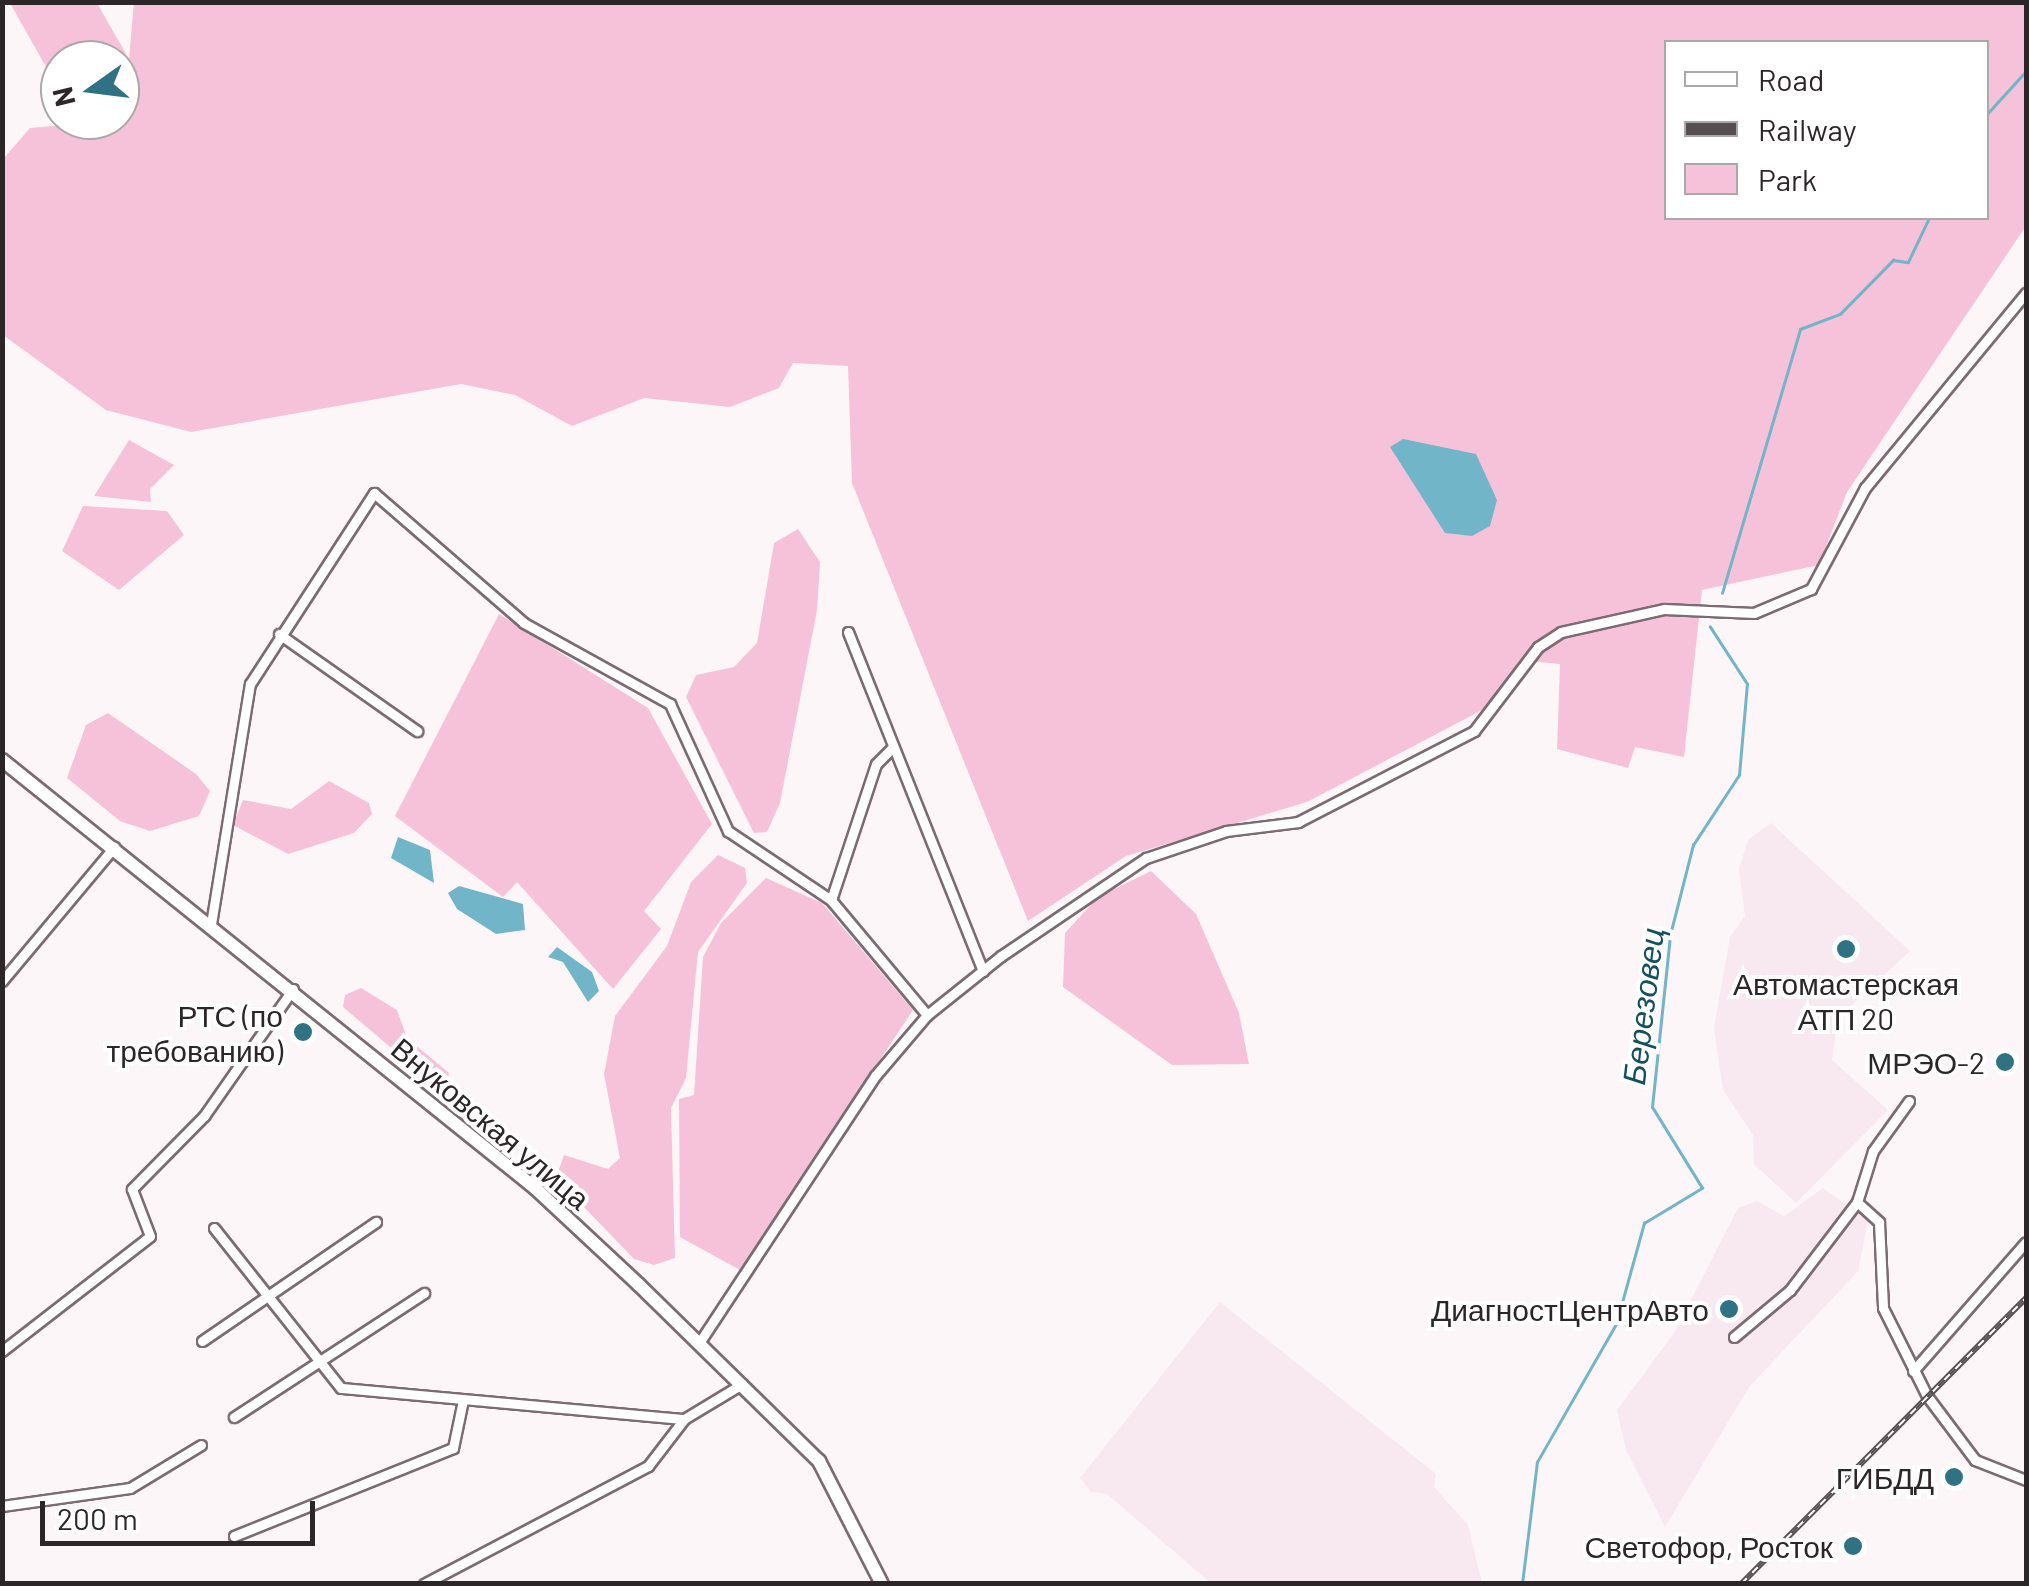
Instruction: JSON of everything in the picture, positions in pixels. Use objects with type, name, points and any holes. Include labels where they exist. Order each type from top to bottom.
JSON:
[{"type":"main road","name":"Внуковская улица","points":[[2,760],[293,989],[535,1188],[819,1461],[882,1584]]},
{"type":"street","points":[[699,1342],[874,1076],[927,1016],[983,971],[1110,875],[1226,831],[1298,822],[1474,731],[1538,647],[1562,632],[1664,609],[1754,612],[1811,589],[1865,488],[2026,293]]},
{"type":"street","points":[[211,924],[250,684],[278,634],[374,494],[524,623],[670,704],[728,831],[831,900],[927,1016]]},
{"type":"street","points":[[848,632],[983,971]]},
{"type":"street","points":[[278,634],[417,730]]},
{"type":"street","points":[[831,900],[876,764],[893,747]]},
{"type":"street","points":[[2,981],[114,848]]},
{"type":"street","points":[[2,1351],[150,1236],[132,1189],[204,1116],[293,989]]},
{"type":"street","points":[[1734,1338],[1790,1290],[1857,1202],[1873,1151],[1910,1101]]},
{"type":"street","points":[[1857,1202],[1880,1222],[1883,1308],[1913,1370],[1974,1460],[2026,1480]]},
{"type":"street","points":[[202,1341],[376,1222]]},
{"type":"street","points":[[214,1228],[313,1359],[341,1388],[684,1419]]},
{"type":"street","points":[[1913,1370],[1974,1292],[2026,1242]]},
{"type":"street","points":[[234,1418],[313,1359],[424,1293]]},
{"type":"street","points":[[424,1584],[648,1466],[684,1419],[742,1384]]},
{"type":"street","points":[[234,1536],[453,1448],[463,1400]]},
{"type":"street","points":[[2,1506],[130,1488],[201,1445]]},
{"type":"shaded area","points":[[1771,823],[1910,951],[1838,1018],[1832,1060],[1888,1110],[1796,1203],[1754,1164],[1753,1135],[1723,1090],[1714,1028],[1730,937],[1745,916],[1739,869],[1748,840]]},
{"type":"shaded area","points":[[1823,1188],[1868,1220],[1858,1271],[1749,1387],[1665,1527],[1626,1450],[1617,1410],[1674,1333],[1738,1208],[1757,1201],[1784,1216]]},
{"type":"shaded area","points":[[1220,1302],[1436,1474],[1434,1487],[1468,1525],[1482,1583],[1211,1583],[1107,1494],[1091,1492],[1080,1478]]},
{"type":"green space","points":[[134,2],[2026,3],[2026,226],[1847,492],[1819,565],[1702,590],[1684,757],[1635,747],[1628,768],[1557,749],[1560,664],[1520,660],[1486,708],[1307,802],[1126,856],[1028,921],[852,483],[848,366],[793,363],[779,388],[730,407],[644,398],[572,426],[515,395],[461,384],[191,432],[106,410],[3,335],[3,159],[30,128],[40,127],[40,140],[140,140],[140,40],[131,40]]},
{"type":"green space","points":[[10,3],[97,3],[118,40],[40,40],[40,56]]},
{"type":"green space","points":[[129,440],[174,465],[150,489],[151,502],[94,496]]},
{"type":"green space","points":[[83,506],[167,511],[184,535],[119,590],[62,551]]},
{"type":"green space","points":[[798,529],[820,562],[817,610],[780,803],[767,832],[754,833],[686,697],[696,675],[734,667],[757,643],[774,543]]},
{"type":"green space","points":[[499,614],[648,708],[712,824],[644,911],[661,929],[613,989],[517,882],[503,897],[395,816]]},
{"type":"green space","points":[[108,713],[196,774],[210,791],[199,816],[150,831],[120,821],[67,778],[86,725]]},
{"type":"green space","points":[[329,781],[369,803],[372,814],[354,833],[288,854],[233,825],[243,800],[291,809]]},
{"type":"green space","points":[[718,855],[745,868],[747,883],[698,952],[686,1078],[671,1108],[675,1258],[654,1265],[634,1259],[556,1178],[564,1155],[608,1169],[620,1158],[604,1074],[615,1016],[667,946],[691,882]]},
{"type":"green space","points":[[1151,871],[1196,914],[1239,1013],[1249,1064],[1172,1065],[1063,987],[1065,933],[1098,897]]},
{"type":"green space","points":[[766,878],[822,903],[913,1010],[740,1270],[680,1237],[679,1099],[694,1095],[703,957],[721,923]]},
{"type":"green space","points":[[361,988],[397,1010],[407,1038],[449,1073],[447,1082],[435,1085],[343,1007],[345,995]]},
{"type":"water","points":[[1403,439],[1476,454],[1497,500],[1490,526],[1472,536],[1445,533],[1390,447]]},
{"type":"water","points":[[398,837],[430,850],[434,883],[391,858]]},
{"type":"water","points":[[459,886],[523,904],[525,930],[496,934],[457,909],[448,893]]},
{"type":"water","points":[[557,947],[592,972],[599,991],[588,1002],[563,962],[548,957]]},
{"type":"waterway","name":"Березовец","points":[[1989,112],[2026,71]]},
{"type":"waterway","name":"Березовец","points":[[1722,593],[1800,329],[1840,314],[1893,260],[1908,262],[1928,220]]},
{"type":"waterway","name":"Березовец","points":[[1522,1584],[1537,1462],[1616,1324],[1644,1223],[1702,1188],[1652,1107],[1670,935],[1693,845],[1739,775],[1747,684],[1710,627]]},
{"type":"railway","points":[[1741,1584],[2026,1298]]},
{"type":"place","name":"Автомастерская АТП 20","points":[[1846,949]]},
{"type":"place","name":"РТС (по требованию)","points":[[303,1032]]},
{"type":"place","name":"МРЭО-2","points":[[2005,1062]]},
{"type":"place","name":"ДиагностЦентрАвто","points":[[1729,1309]]},
{"type":"place","name":"ГИБДД","points":[[1954,1477]]},
{"type":"place","name":"Светофор, Росток","points":[[1853,1546]]}]
